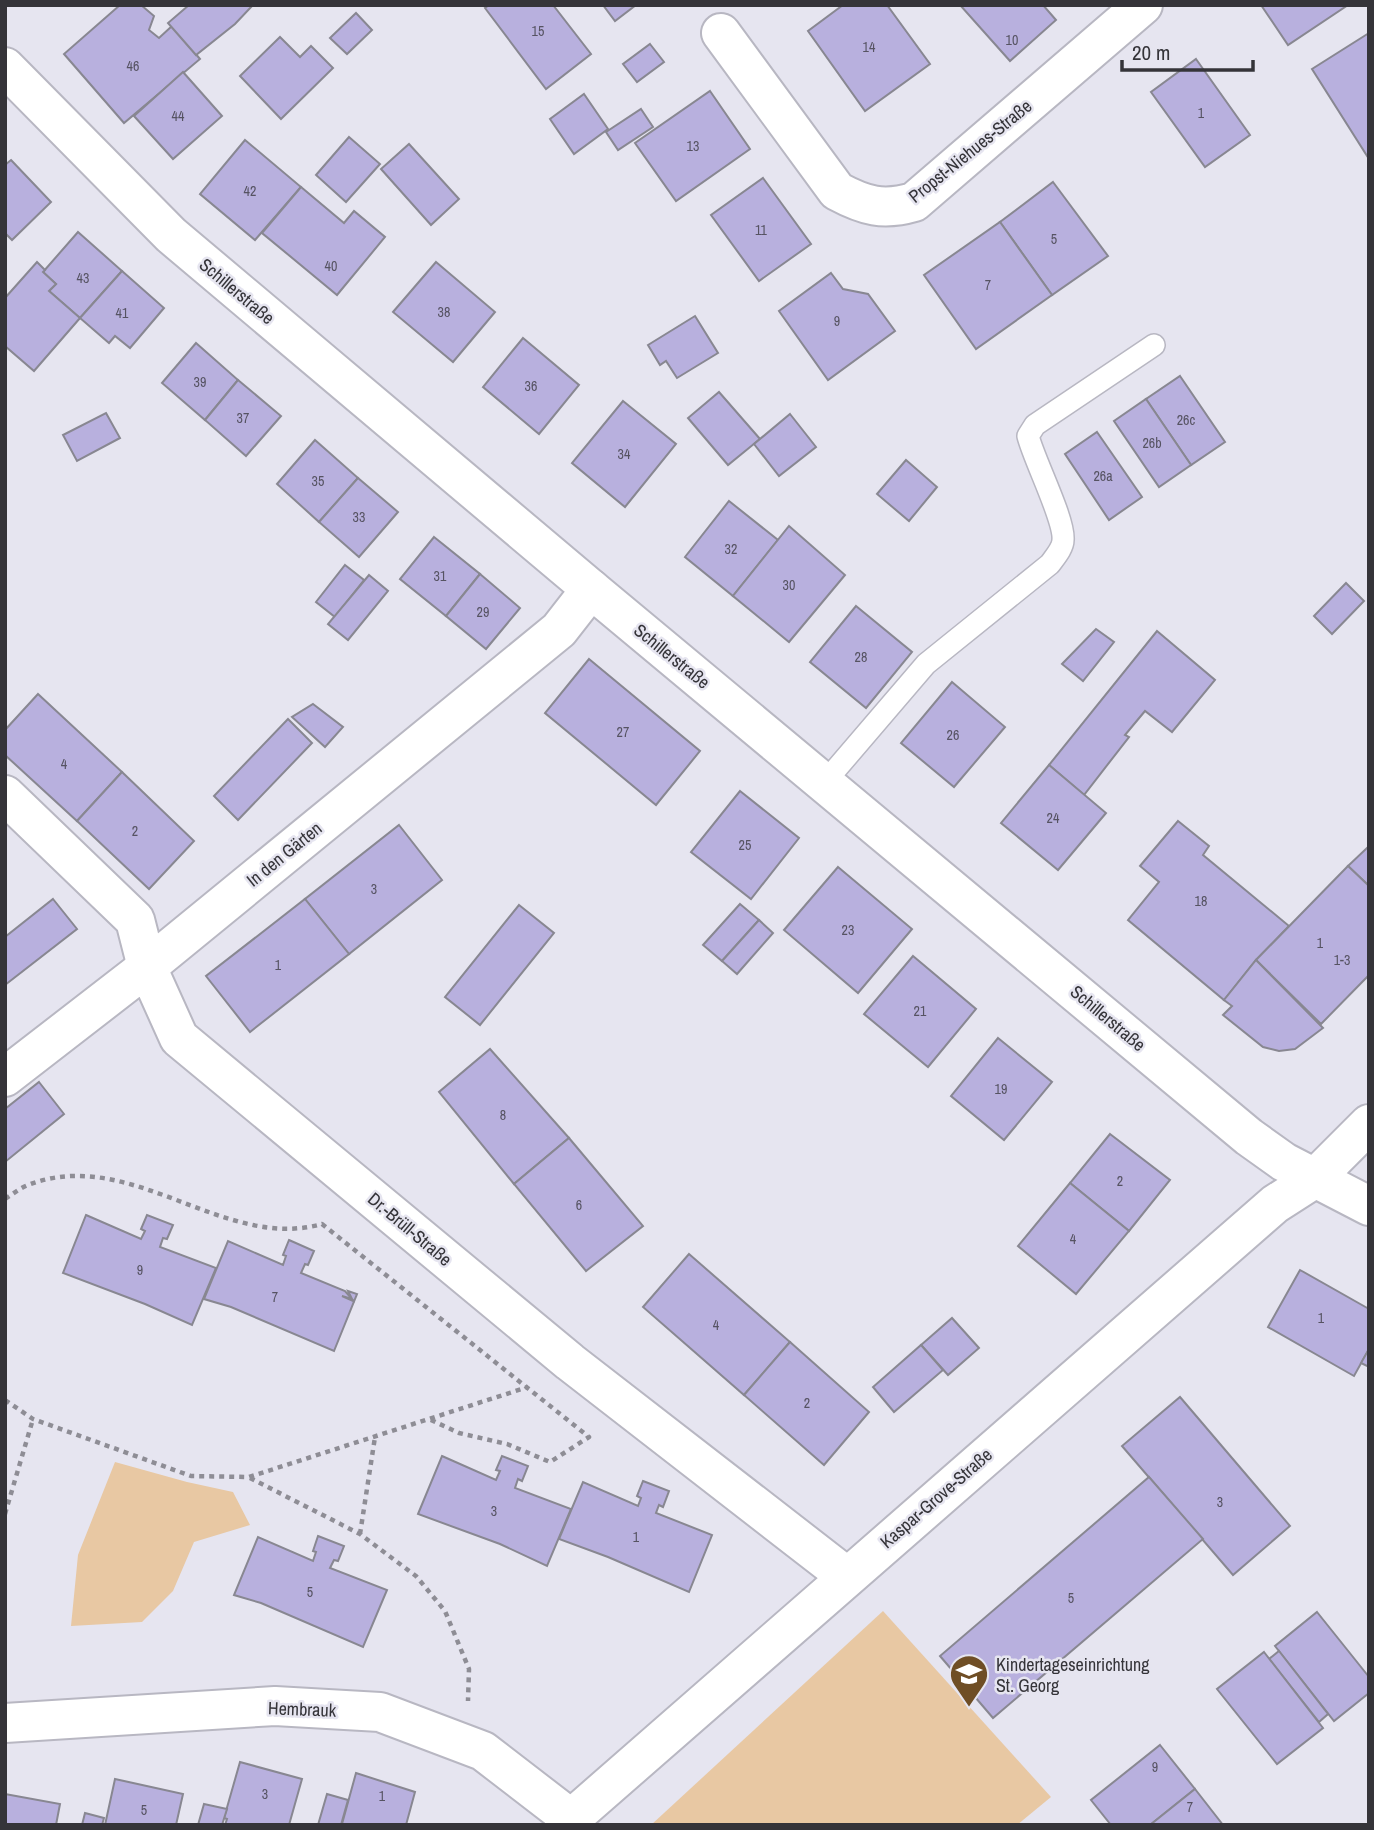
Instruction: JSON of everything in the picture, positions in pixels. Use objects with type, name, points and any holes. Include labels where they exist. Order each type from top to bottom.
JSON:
[{"type":"street","name":"Propst-Niehues-Straße","points":[[721,33],[837,191],[861,204],[893,208],[914,202],[1143,5]]},
{"type":"street","name":"Schillerstraße","points":[[5,67],[170,235],[591,589],[1249,1137],[1284,1162],[1369,1206]]},
{"type":"street","name":"In den Gärten","points":[[147,967],[559,630],[591,589]]},
{"type":"street","points":[[5,795],[135,920],[147,967],[5,1077]]},
{"type":"street","name":"Dr.-Brüll-Straße","points":[[147,967],[179,1038],[570,1362],[846,1576]]},
{"type":"street","name":"Kaspar-Grove-Straße","points":[[567,1821],[1264,1213],[1314,1179],[1369,1124]]},
{"type":"street","name":"Hembrauk","points":[[5,1723],[275,1706],[380,1712],[483,1751],[567,1821]]},
{"type":"lane","points":[[825,782],[926,664],[1050,564],[1063,540],[1059,520],[1028,436],[1035,425],[1154,345]]},
{"type":"path","points":[[5,1199],[28,1185],[74,1175],[124,1181],[263,1227],[309,1227],[322,1224],[589,1437],[550,1462],[507,1444],[459,1433],[429,1419]]},
{"type":"path","points":[[5,1400],[33,1419],[191,1476],[249,1477],[527,1388],[570,1362]]},
{"type":"path","points":[[5,1514],[33,1419]]},
{"type":"path","points":[[360,1534],[375,1437]]},
{"type":"path","points":[[249,1477],[360,1534],[416,1576],[445,1611],[469,1669],[466,1745]]},
{"type":"shaded area","points":[[115,1462],[233,1492],[250,1525],[194,1542],[173,1591],[142,1622],[71,1626],[78,1555]]},
{"type":"shaded area","points":[[883,1611],[1051,1797],[1017,1825],[651,1825]]},
{"type":"building","points":[[120,5],[141,5],[154,16],[149,30],[159,38],[172,26],[200,59],[124,123],[64,54]]},
{"type":"building","points":[[189,5],[253,5],[235,24],[196,55],[168,23]]},
{"type":"building","points":[[489,5],[553,5],[591,54],[546,89],[485,8]]},
{"type":"building","points":[[603,5],[636,5],[615,21]]},
{"type":"building","points":[[843,5],[887,5],[930,64],[865,111],[808,31]]},
{"type":"building","points":[[960,5],[1043,5],[1056,20],[1010,61]]},
{"type":"building","points":[[1261,5],[1348,5],[1288,45]]},
{"type":"building","points":[[356,13],[372,30],[347,54],[330,38]]},
{"type":"building","points":[[1369,33],[1369,159],[1312,69]]},
{"type":"building","points":[[280,37],[300,57],[311,46],[333,68],[281,119],[240,76]]},
{"type":"building","points":[[650,44],[664,62],[637,82],[623,64]]},
{"type":"building","points":[[1196,59],[1250,135],[1205,167],[1151,92]]},
{"type":"building","points":[[183,72],[222,116],[173,159],[134,116]]},
{"type":"building","points":[[710,91],[750,149],[676,201],[635,143]]},
{"type":"building","points":[[584,94],[608,129],[574,154],[550,119]]},
{"type":"building","points":[[641,109],[653,127],[618,150],[606,132]]},
{"type":"building","points":[[349,137],[380,164],[346,202],[316,175]]},
{"type":"building","points":[[245,140],[301,187],[255,240],[200,194]]},
{"type":"building","points":[[409,144],[459,199],[431,225],[381,169]]},
{"type":"building","points":[[11,160],[51,202],[12,240],[5,233],[5,165]]},
{"type":"building","points":[[763,178],[811,244],[759,281],[711,215]]},
{"type":"building","points":[[1053,182],[1108,256],[1052,295],[1000,222]]},
{"type":"building","points":[[301,187],[344,223],[354,211],[385,237],[337,295],[262,233]]},
{"type":"building","points":[[1000,222],[1052,295],[976,349],[924,275]]},
{"type":"building","points":[[78,232],[122,271],[80,318],[49,291],[56,284],[43,272]]},
{"type":"building","points":[[37,262],[56,284],[49,291],[80,318],[34,371],[5,346],[5,298]]},
{"type":"building","points":[[436,262],[495,312],[453,362],[393,312]]},
{"type":"building","points":[[122,271],[164,308],[130,348],[115,336],[109,343],[80,318]]},
{"type":"building","points":[[831,273],[843,289],[868,294],[895,331],[828,380],[779,311]]},
{"type":"building","points":[[695,316],[718,353],[677,378],[666,361],[660,365],[648,345]]},
{"type":"building","points":[[523,338],[579,385],[539,434],[483,387]]},
{"type":"building","points":[[196,343],[238,380],[205,420],[162,383]]},
{"type":"building","points":[[1180,376],[1225,442],[1191,465],[1146,399]]},
{"type":"building","points":[[238,380],[281,416],[246,456],[205,420]]},
{"type":"building","points":[[719,392],[760,439],[728,465],[688,418]]},
{"type":"building","points":[[1146,399],[1191,465],[1159,487],[1114,421]]},
{"type":"building","points":[[623,401],[676,444],[625,507],[572,463]]},
{"type":"building","points":[[106,413],[120,438],[77,461],[63,435]]},
{"type":"building","points":[[790,414],[816,447],[779,476],[754,444]]},
{"type":"building","points":[[1097,432],[1142,497],[1109,520],[1065,454]]},
{"type":"building","points":[[315,440],[358,478],[319,522],[277,484]]},
{"type":"building","points":[[906,460],[937,487],[909,521],[877,494]]},
{"type":"building","points":[[358,478],[398,512],[359,557],[319,522]]},
{"type":"building","points":[[729,501],[778,540],[733,596],[685,557]]},
{"type":"building","points":[[789,526],[845,575],[789,642],[733,596]]},
{"type":"building","points":[[434,537],[480,574],[446,616],[400,579]]},
{"type":"building","points":[[345,565],[364,580],[335,617],[316,602]]},
{"type":"building","points":[[480,574],[520,608],[486,649],[446,616]]},
{"type":"building","points":[[369,575],[388,591],[348,640],[328,624]]},
{"type":"building","points":[[1346,583],[1364,601],[1332,634],[1314,616]]},
{"type":"building","points":[[856,606],[912,652],[866,708],[810,662]]},
{"type":"building","points":[[1096,629],[1114,642],[1083,681],[1062,664]]},
{"type":"building","points":[[1157,631],[1215,680],[1172,732],[1145,711],[1125,735],[1129,737],[1084,795],[1049,765]]},
{"type":"building","points":[[589,659],[700,751],[656,805],[545,713]]},
{"type":"building","points":[[952,682],[1005,727],[954,787],[901,743]]},
{"type":"building","points":[[38,694],[122,772],[77,821],[5,755],[5,730]]},
{"type":"building","points":[[313,704],[343,727],[325,747],[292,717]]},
{"type":"building","points":[[288,719],[312,743],[238,820],[214,796]]},
{"type":"building","points":[[1049,765],[1106,813],[1058,870],[1001,823]]},
{"type":"building","points":[[122,772],[194,841],[149,889],[77,821]]},
{"type":"building","points":[[740,791],[799,838],[751,899],[691,852]]},
{"type":"building","points":[[1178,821],[1209,846],[1203,855],[1289,926],[1256,960],[1224,1000],[1128,920],[1159,882],[1140,866]]},
{"type":"building","points":[[399,825],[442,880],[349,954],[305,899]]},
{"type":"building","points":[[1369,846],[1369,886],[1348,866]]},
{"type":"building","points":[[1348,866],[1369,886],[1369,975],[1321,1024],[1256,960]]},
{"type":"building","points":[[838,867],[912,929],[858,993],[784,930]]},
{"type":"building","points":[[53,899],[77,929],[5,985],[5,937]]},
{"type":"building","points":[[305,899],[349,954],[250,1032],[206,976]]},
{"type":"building","points":[[740,904],[759,920],[722,961],[703,945]]},
{"type":"building","points":[[519,905],[554,933],[480,1025],[445,997]]},
{"type":"building","points":[[759,920],[773,933],[737,974],[722,961]]},
{"type":"building","points":[[913,956],[976,1009],[928,1067],[864,1014]]},
{"type":"building","points":[[1256,960],[1323,1028],[1295,1049],[1279,1051],[1263,1047],[1223,1015],[1232,1006],[1224,1000]]},
{"type":"building","points":[[998,1038],[1052,1082],[1004,1140],[951,1096]]},
{"type":"building","points":[[490,1049],[569,1138],[514,1184],[439,1092]]},
{"type":"building","points":[[39,1082],[64,1114],[5,1162],[5,1109]]},
{"type":"building","points":[[1110,1134],[1170,1180],[1129,1231],[1070,1183]]},
{"type":"building","points":[[569,1138],[643,1226],[586,1271],[514,1184]]},
{"type":"building","points":[[1070,1183],[1129,1231],[1076,1294],[1018,1246]]},
{"type":"building","points":[[86,1215],[141,1239],[145,1231],[141,1229],[147,1215],[173,1225],[160,1247],[216,1268],[192,1325],[63,1273]]},
{"type":"building","points":[[289,1240],[314,1251],[301,1273],[345,1291],[352,1299],[348,1291],[357,1294],[334,1351],[231,1307],[204,1299],[228,1241],[283,1265],[286,1256],[283,1255]]},
{"type":"building","points":[[689,1254],[790,1342],[744,1395],[643,1307]]},
{"type":"building","points":[[1300,1270],[1369,1309],[1369,1349],[1354,1376],[1268,1327]]},
{"type":"building","points":[[952,1318],[979,1348],[948,1375],[921,1345]]},
{"type":"building","points":[[790,1342],[869,1412],[824,1465],[744,1395]]},
{"type":"building","points":[[921,1345],[943,1370],[894,1412],[873,1387]]},
{"type":"building","points":[[1369,1349],[1369,1367],[1361,1363]]},
{"type":"building","points":[[1180,1397],[1290,1526],[1233,1575],[1122,1446]]},
{"type":"building","points":[[442,1456],[496,1480],[500,1471],[496,1470],[502,1456],[528,1466],[522,1481],[518,1479],[515,1488],[571,1509],[547,1566],[500,1544],[418,1514]]},
{"type":"building","points":[[1149,1477],[1203,1539],[993,1718],[940,1656]]},
{"type":"building","points":[[643,1481],[669,1491],[663,1507],[659,1505],[656,1513],[712,1535],[689,1592],[559,1539],[583,1482],[638,1506],[641,1498],[637,1496]]},
{"type":"building","points":[[318,1536],[344,1546],[338,1561],[334,1560],[330,1568],[387,1590],[363,1647],[261,1603],[234,1595],[258,1537],[313,1561]]},
{"type":"building","points":[[1317,1612],[1369,1677],[1369,1693],[1334,1721],[1275,1646]]},
{"type":"building","points":[[1279,1651],[1328,1714],[1319,1722],[1269,1659]]},
{"type":"building","points":[[1264,1652],[1323,1728],[1277,1764],[1217,1689]]},
{"type":"building","points":[[1160,1745],[1195,1789],[1150,1825],[1111,1825],[1091,1800]]},
{"type":"building","points":[[240,1762],[302,1779],[289,1825],[225,1825],[227,1819],[224,1818]]},
{"type":"building","points":[[356,1773],[415,1792],[406,1825],[342,1824]]},
{"type":"building","points":[[115,1779],[183,1794],[176,1825],[105,1825]]},
{"type":"building","points":[[1195,1789],[1223,1825],[1150,1825]]},
{"type":"building","points":[[5,1794],[60,1804],[56,1825],[5,1825]]},
{"type":"building","points":[[327,1794],[348,1800],[341,1825],[318,1825]]},
{"type":"building","points":[[204,1804],[227,1809],[222,1825],[198,1825]]},
{"type":"building","points":[[85,1813],[104,1818],[102,1825],[82,1825]]},
{"type":"place","name":"Kindertageseinrichtung St. Georg","points":[[969,1708]]}]
